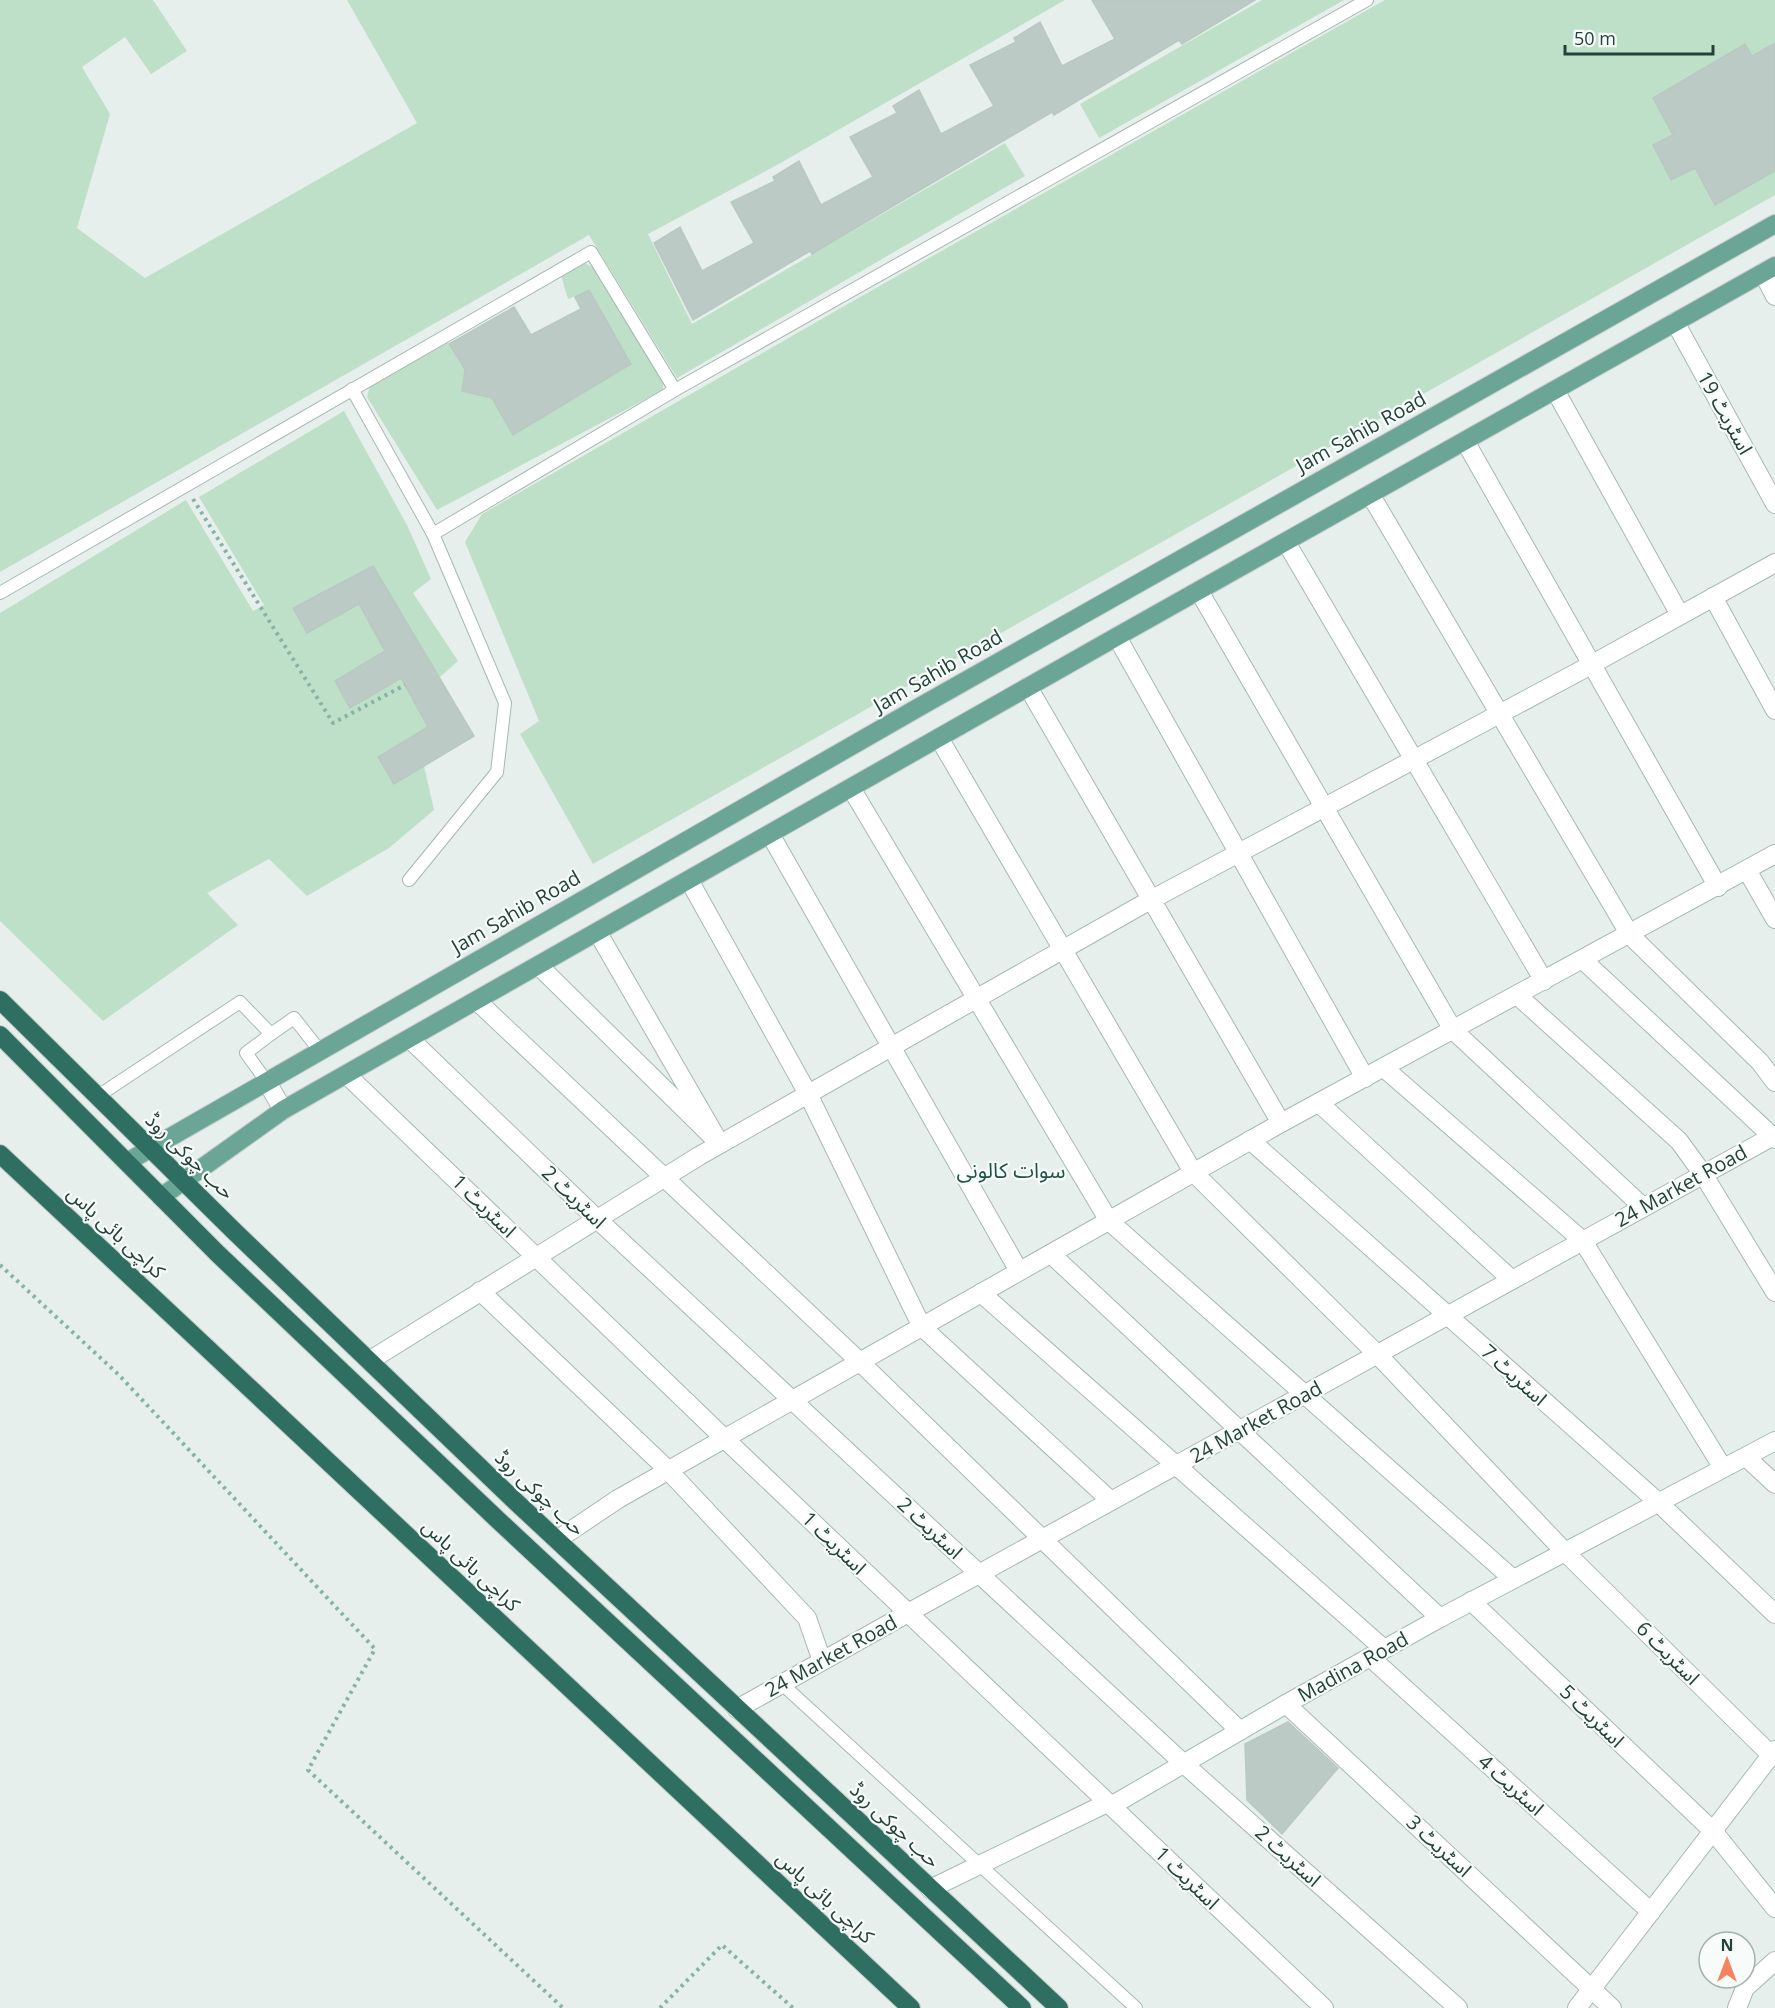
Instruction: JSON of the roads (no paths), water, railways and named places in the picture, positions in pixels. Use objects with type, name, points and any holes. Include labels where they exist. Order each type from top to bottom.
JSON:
[{"type":"highway","name":"حب چوکی روڈ","points":[[0,1000],[184,1182],[557,1540],[1059,2008]]},
{"type":"highway","points":[[0,1035],[218,1254],[499,1521],[1022,2008]]},
{"type":"highway","name":"کراچی بائی پاس","points":[[0,1154],[911,2008]]},
{"type":"main road","name":"Jam Sahib Road","points":[[127,1162],[921,706],[1775,224]]},
{"type":"main road","points":[[161,1197],[284,1110],[1028,687],[1769,270]]},
{"type":"street","points":[[1769,270],[1775,296]]},
{"type":"street","name":"اسٹریٹ 19","points":[[1675,322],[1775,504]]},
{"type":"street","points":[[1556,390],[1680,615]]},
{"type":"street","points":[[1465,441],[1718,887]]},
{"type":"street","points":[[1370,494],[1630,935],[1760,1062],[1775,1082]]},
{"type":"street","points":[[1286,542],[1544,981]]},
{"type":"street","points":[[369,1360],[664,1177],[808,1094],[1151,900],[1592,665],[1775,563]]},
{"type":"street","points":[[1199,591],[1453,1030],[1643,1207]]},
{"type":"street","points":[[1713,597],[1775,710]]},
{"type":"street","points":[[1117,637],[1365,1078]]},
{"type":"street","points":[[1028,687],[1281,1123]]},
{"type":"street","name":"اسٹریٹ 6","points":[[939,738],[1193,1172],[1378,1355],[1564,1551],[1773,1753]]},
{"type":"street","points":[[851,788],[1109,1221],[1513,1579]]},
{"type":"street","points":[[770,834],[1019,1271]]},
{"type":"street","points":[[557,1540],[618,1499],[668,1470],[1193,1172],[1775,854]]},
{"type":"street","points":[[1747,870],[1775,919]]},
{"type":"street","points":[[689,880],[808,1094],[922,1327],[1111,1501]]},
{"type":"street","points":[[598,933],[720,1144]]},
{"type":"street","points":[[1583,960],[1774,1137]]},
{"type":"street","points":[[539,966],[720,1144]]},
{"type":"street","points":[[1517,995],[1679,1141],[1703,1174],[1775,1292]]},
{"type":"street","points":[[477,1001],[860,1362],[1240,1731]]},
{"type":"street","name":"اسٹریٹ 2","points":[[410,1039],[597,1219],[1183,1763],[1458,2008]]},
{"type":"street","points":[[1384,1068],[1583,1241],[1723,1468]]},
{"type":"street","name":"اسٹریٹ 1","points":[[347,1075],[1324,2008]]},
{"type":"street","points":[[267,1082],[284,1110]]},
{"type":"street","points":[[1319,1103],[1512,1280]]},
{"type":"street","name":"24 Market Road","points":[[737,1709],[908,1612],[1774,1137]]},
{"type":"street","name":"اسٹریٹ 7","points":[[1250,1140],[1659,1503],[1775,1614]]},
{"type":"street","points":[[1051,1254],[1440,1618]]},
{"type":"street","points":[[480,1291],[668,1470],[807,1618],[822,1661]]},
{"type":"street","name":"اسٹریٹ 4","points":[[981,1293],[1176,1465],[1651,1912]]},
{"type":"street","name":"Madina Road","points":[[930,1888],[1105,1804],[1111,1806],[1440,1618],[1775,1441]]},
{"type":"street","points":[[1746,1456],[1775,1484]]},
{"type":"street","name":"اسٹریٹ 5","points":[[1472,1601],[1713,1831],[1775,1908]]},
{"type":"street","name":"اسٹریٹ 3","points":[[1286,1704],[1612,2008]]},
{"type":"street","points":[[1578,2008],[1773,1753]]},
{"type":"street","points":[[1737,2008],[1745,1988],[1775,1961]]},
{"type":"lane","points":[[433,534],[675,390],[1367,0]]},
{"type":"lane","points":[[0,593],[591,252],[675,390]]},
{"type":"lane","points":[[352,388],[433,534],[505,704],[497,772],[409,880]]},
{"type":"lane","points":[[98,1096],[240,1002],[271,1034]]},
{"type":"lane","points":[[267,1082],[246,1053],[294,1018],[320,1051]]},
{"type":"lane","points":[[782,1684],[1136,2008]]},
{"type":"district","name":"سوات کالونی","points":[[1011,1171]]}]
